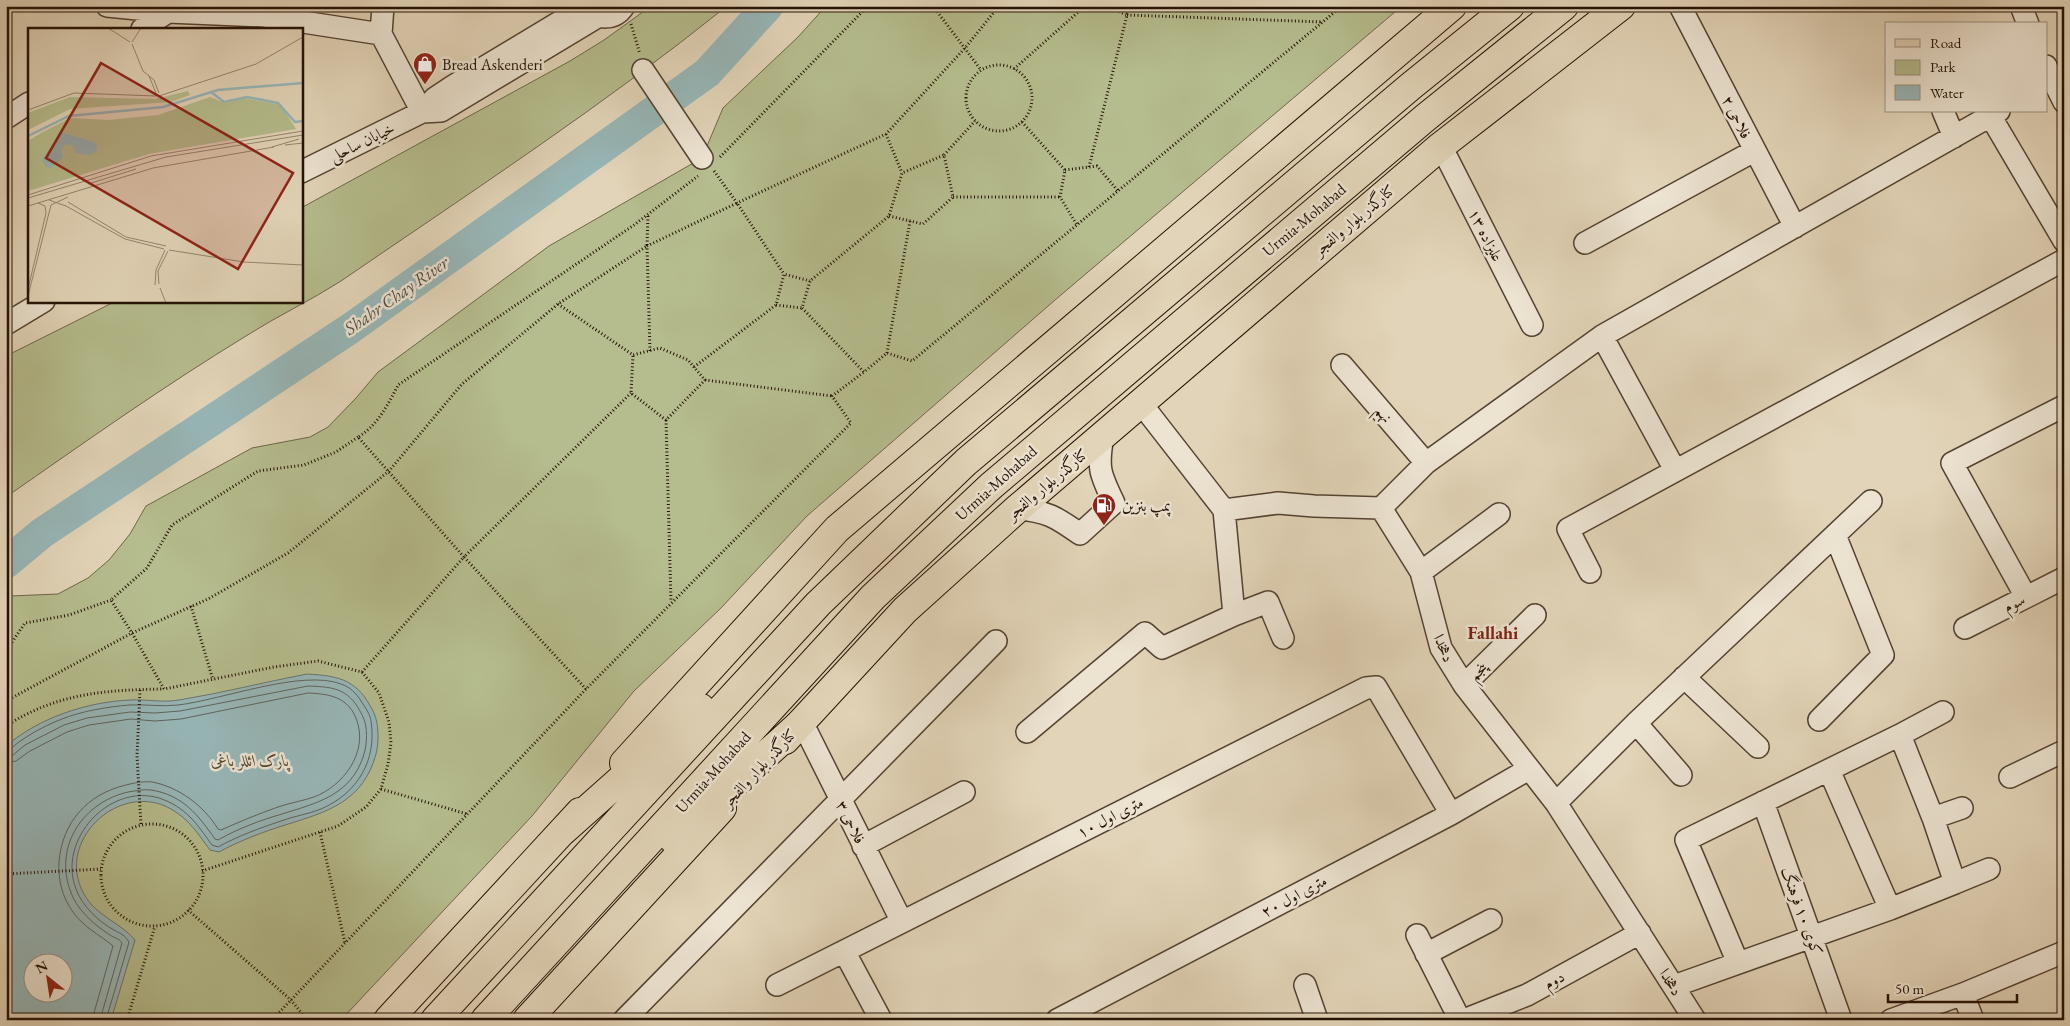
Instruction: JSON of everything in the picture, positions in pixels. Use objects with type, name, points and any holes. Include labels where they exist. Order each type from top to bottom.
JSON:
[{"type":"main road","points":[[388,1020],[564,830],[837,529],[1452,6]]},
{"type":"main road","name":"Urmia-Mohabad","points":[[435,1020],[818,604],[966,462],[1403,92],[1510,6]]},
{"type":"main road","name":"Urmia-Mohabad","points":[[485,1020],[873,597],[991,486],[1417,124],[1564,6]]},
{"type":"main road","name":"کنارگذر بلوار والفجر","points":[[528,1020],[905,610],[1140,402],[1441,146],[1621,6]]},
{"type":"main road","points":[[564,830],[818,604]]},
{"type":"main road","points":[[545,956],[802,722]]},
{"type":"street","points":[[107,6],[168,12],[265,11],[381,34]]},
{"type":"street","points":[[383,6],[381,34],[422,112]]},
{"type":"street","name":"فلاحی ۲","points":[[1680,6],[1795,227]]},
{"type":"street","points":[[2021,6],[2027,22]]},
{"type":"street","name":"خیابان ساحلی","points":[[302,172],[422,112],[441,111],[591,10],[612,16],[626,11]]},
{"type":"street","points":[[144,28],[168,12]]},
{"type":"street","points":[[642,61],[708,164]]},
{"type":"street","points":[[2052,74],[2064,102]]},
{"type":"street","points":[[6,118],[28,104]]},
{"type":"street","points":[[1943,112],[1954,137]]},
{"type":"street","points":[[1224,510],[1278,503],[1381,508],[1426,463],[1602,336],[1995,114],[2064,241]]},
{"type":"street","name":"۱۳ علیزاده","points":[[1441,146],[1532,325]]},
{"type":"street","points":[[1585,243],[1754,151]]},
{"type":"street","points":[[1590,572],[1568,529],[2064,260]]},
{"type":"street","points":[[6,324],[42,302]]},
{"type":"street","points":[[1602,336],[1675,470]]},
{"type":"street","name":"نهم","points":[[1342,365],[1426,463]]},
{"type":"street","points":[[1140,402],[1224,510],[1234,615]]},
{"type":"street","points":[[2026,596],[1952,463],[2064,406]]},
{"type":"street","points":[[1017,509],[1037,510],[1054,516],[1080,534],[1114,503],[1101,476],[1099,460],[1103,436]]},
{"type":"street","points":[[1556,803],[1636,723],[1871,501]]},
{"type":"street","name":"دهخدا","points":[[1381,508],[1421,572],[1441,648],[1464,685],[1556,803],[1695,1020]]},
{"type":"street","points":[[1421,572],[1499,514]]},
{"type":"street","points":[[1819,720],[1883,656],[1835,536]]},
{"type":"street","name":"سوم","points":[[1965,628],[2064,578]]},
{"type":"street","points":[[1027,732],[1145,633],[1162,648],[1234,615],[1268,602],[1283,638]]},
{"type":"street","name":"پنجم","points":[[1464,685],[1535,615]]},
{"type":"street","points":[[624,1020],[996,641]]},
{"type":"street","points":[[1684,677],[1758,747]]},
{"type":"street","name":"۱۰ متری اول","points":[[777,985],[1366,688],[1376,687],[1451,814]]},
{"type":"street","points":[[1738,963],[1686,840],[1943,712]]},
{"type":"street","name":"فلاحی ۳","points":[[802,722],[902,922]]},
{"type":"street","points":[[1636,723],[1681,775]]},
{"type":"street","points":[[1900,735],[1956,883]]},
{"type":"street","points":[[2010,777],[2064,751]]},
{"type":"street","name":"۲۰ متری اول","points":[[1057,1020],[1451,814],[1529,769]]},
{"type":"street","points":[[1829,770],[1890,909]]},
{"type":"street","points":[[863,846],[964,792]]},
{"type":"street","name":"کوی ۱۰ فرهنگ","points":[[1763,802],[1841,1020]]},
{"type":"street","points":[[1933,818],[1962,808]]},
{"type":"street","points":[[1674,986],[1890,909],[1988,869]]},
{"type":"street","points":[[1426,954],[1491,920]]},
{"type":"street","name":"دوم","points":[[1464,1020],[1527,995],[1640,933]]},
{"type":"street","points":[[1417,935],[1460,1020]]},
{"type":"street","points":[[844,951],[881,1020]]},
{"type":"street","points":[[1891,1020],[1963,994],[2064,952]]},
{"type":"street","points":[[1305,985],[1317,1020]]},
{"type":"street","points":[[1963,994],[1973,1020]]},
{"type":"path","points":[[6,651],[25,623],[69,615],[111,600],[147,568],[172,525],[258,472],[304,465],[336,452],[368,431],[387,406],[398,385],[648,214],[708,164],[868,6]]},
{"type":"path","points":[[933,6],[981,70]]},
{"type":"path","points":[[6,701],[132,633],[191,606],[288,553],[389,471],[462,384],[558,304],[647,246],[886,134],[965,48],[999,6]]},
{"type":"path","points":[[1014,68],[1085,6]]},
{"type":"path","points":[[1106,6],[1127,15],[1323,22]]},
{"type":"path","points":[[1089,167],[1127,15],[1134,6]]},
{"type":"path","points":[[887,353],[912,360],[1342,6]]},
{"type":"path","points":[[626,11],[642,61]]},
{"type":"path","points":[[1003,65],[1014,68],[1023,75],[1029,84],[1032,104],[1028,114],[1014,128],[993,131],[975,121],[968,111],[966,94],[972,78],[981,70],[1003,65]]},
{"type":"path","points":[[902,173],[944,155],[975,121]]},
{"type":"path","points":[[1022,122],[1065,170]]},
{"type":"path","points":[[802,308],[810,281],[889,216],[902,173],[886,134]]},
{"type":"path","points":[[944,155],[953,197]]},
{"type":"path","points":[[708,164],[737,203],[784,274],[810,281]]},
{"type":"path","points":[[1065,170],[1097,166],[1118,191]]},
{"type":"path","points":[[1065,170],[1060,197],[1077,225]]},
{"type":"path","points":[[889,216],[923,224],[953,197],[1060,197]]},
{"type":"path","points":[[648,214],[650,351]]},
{"type":"path","points":[[558,304],[634,355],[660,348],[688,360],[705,380],[832,396],[887,353],[910,221]]},
{"type":"path","points":[[694,367],[776,305],[784,274]]},
{"type":"path","points":[[776,305],[802,308],[864,372]]},
{"type":"path","points":[[362,672],[464,557],[631,393],[634,355]]},
{"type":"path","points":[[671,602],[666,420],[705,380]]},
{"type":"path","points":[[631,393],[666,420]]},
{"type":"path","points":[[272,1020],[586,689],[851,423],[832,396]]},
{"type":"path","points":[[358,437],[464,557],[586,689]]},
{"type":"path","points":[[111,600],[164,689]]},
{"type":"path","points":[[191,606],[213,680]]},
{"type":"path","points":[[6,726],[46,706],[83,694],[164,689],[274,667],[318,661],[362,672],[379,693],[389,722],[391,743],[388,764],[381,789],[366,807],[338,826],[202,871]]},
{"type":"path","points":[[140,690],[137,756],[141,825]]},
{"type":"path","points":[[381,789],[467,814]]},
{"type":"path","points":[[141,825],[168,826],[181,833],[192,843],[199,856],[202,871],[202,885],[197,899],[188,910],[178,918],[155,926],[140,925],[126,919],[114,910],[106,898],[101,883],[101,869],[105,854],[113,842],[124,832],[141,825]]},
{"type":"path","points":[[320,832],[345,943]]},
{"type":"path","points":[[6,874],[101,869]]},
{"type":"path","points":[[188,910],[291,1000],[307,1020]]},
{"type":"path","points":[[127,1020],[155,926]]},
{"type":"green space","points":[[651,6],[727,6],[585,113],[341,281],[258,329],[185,375],[6,497],[6,356],[114,302],[302,302],[302,207],[570,61],[604,40]]},
{"type":"green space","name":"پارک ائللر باغی","points":[[826,6],[1402,6],[1055,300],[807,516],[721,608],[634,691],[532,816],[341,1020],[6,1020],[6,602],[10,596],[58,594],[88,578],[109,560],[130,534],[146,506],[252,448],[310,437],[328,427],[378,372],[549,246],[702,158],[723,108],[798,37]]},
{"type":"water","points":[[307,674],[330,676],[347,682],[362,693],[377,722],[378,744],[370,770],[362,784],[341,803],[219,852],[210,850],[188,822],[177,813],[152,802],[133,802],[115,808],[99,818],[87,833],[79,850],[77,869],[81,888],[92,905],[135,940],[111,1020],[6,1020],[6,746],[33,727],[80,708],[113,701],[166,701],[211,694]]},
{"type":"waterway","name":"Shahr Chay River","points":[[6,563],[42,533],[351,328],[707,73],[768,6]]},
{"type":"place","name":"Bread Askenderi","points":[[425,85]]},
{"type":"place","name":"پمپ بنزین","points":[[1104,526]]},
{"type":"district","name":"Fallahi","points":[[1493,632]]}]
